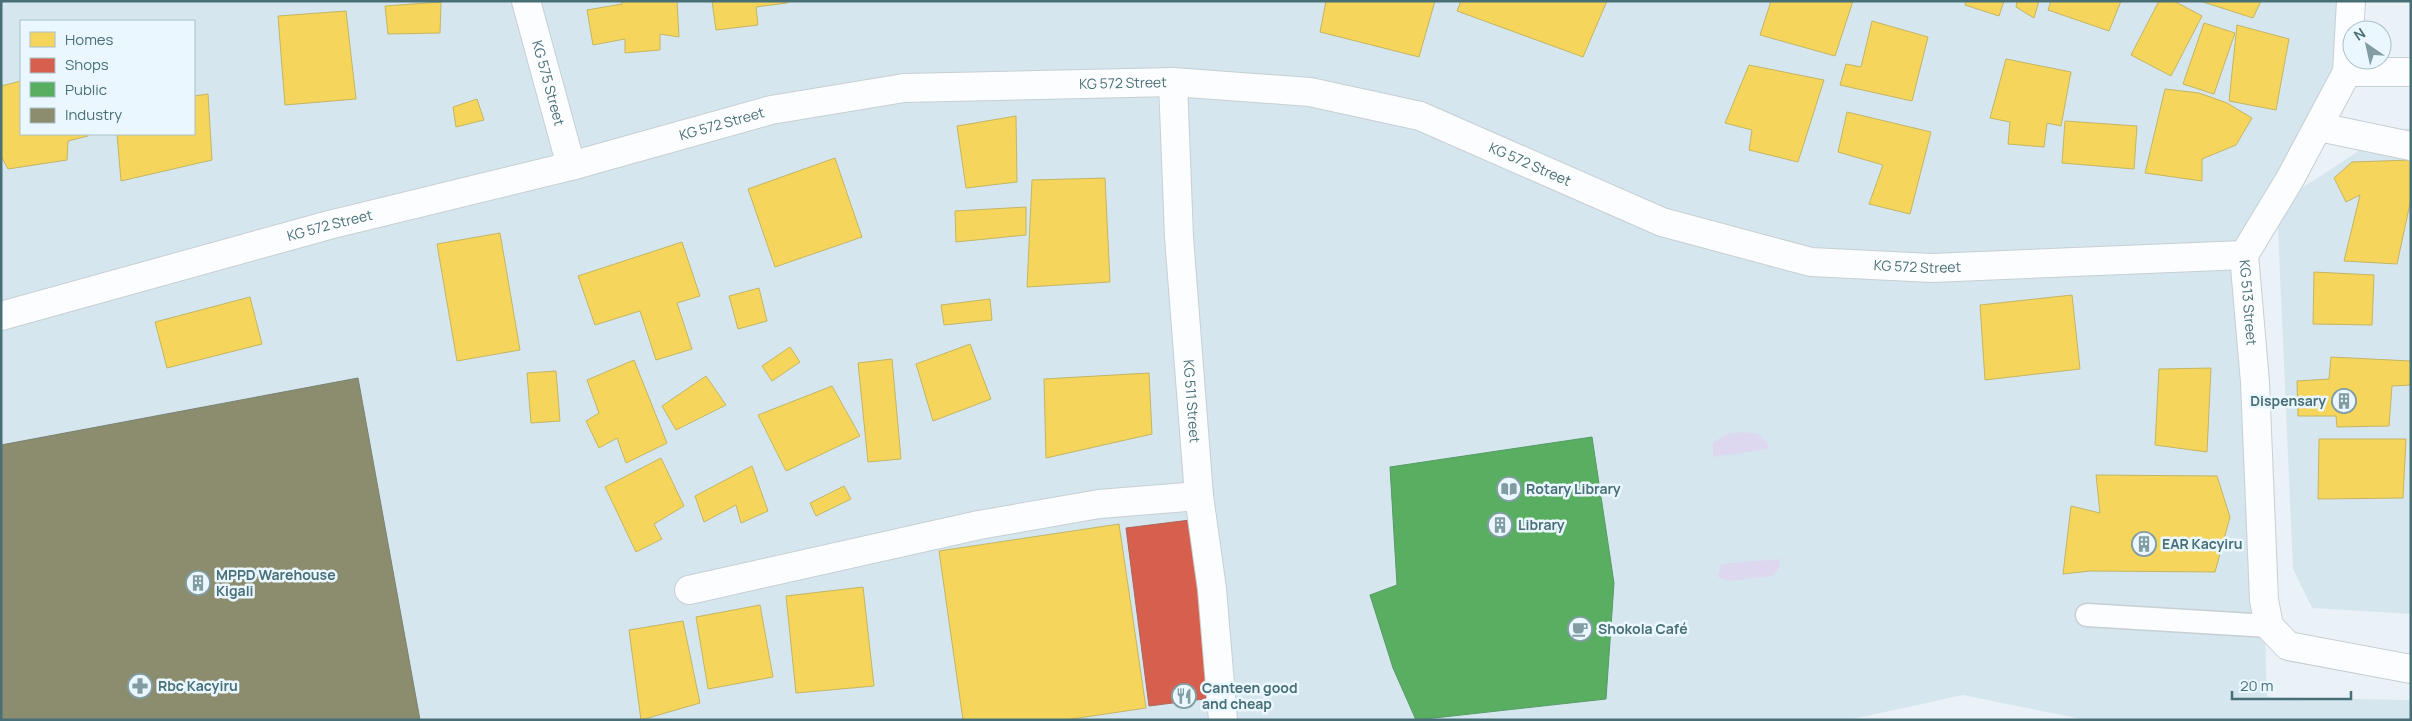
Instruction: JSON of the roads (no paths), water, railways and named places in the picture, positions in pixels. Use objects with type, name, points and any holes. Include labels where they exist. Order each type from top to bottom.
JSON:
[{"type":"street","name":"KG 575 Street","points":[[526,1],[571,166]]},
{"type":"street","name":"KG 513 Street","points":[[2267,613],[2255,382],[2244,256],[2319,127],[2347,72],[2351,1]]},
{"type":"street","points":[[2347,72],[2411,72]]},
{"type":"street","name":"KG 572 Street","points":[[1,316],[329,225],[571,166],[770,110],[904,88],[1173,82],[1310,92],[1420,116],[1662,222],[1811,262],[1932,268],[2244,256]]},
{"type":"street","name":"KG 511 Street","points":[[1173,82],[1179,237],[1199,496],[1212,588],[1223,720]]},
{"type":"street","points":[[2319,127],[2411,146]]},
{"type":"street","points":[[689,590],[979,524],[1099,504],[1199,496]]},
{"type":"street","points":[[2267,613],[2288,646],[2411,669]]},
{"type":"lane","points":[[2088,614],[2267,613]]},
{"type":"place","name":"Dispensary","points":[[2344,401]]},
{"type":"place","name":"Rotary Library","points":[[1509,489]]},
{"type":"place","name":"Library","points":[[1500,525]]},
{"type":"place","name":"EAR Kacyiru","points":[[2144,544]]},
{"type":"place","name":"MPPD Warehouse Kigali","points":[[198,583]]},
{"type":"place","name":"Shokola Café","points":[[1580,629]]},
{"type":"place","name":"Rbc Kacyiru","points":[[140,686]]},
{"type":"place","name":"Canteen good and cheap","points":[[1184,696]]}]
